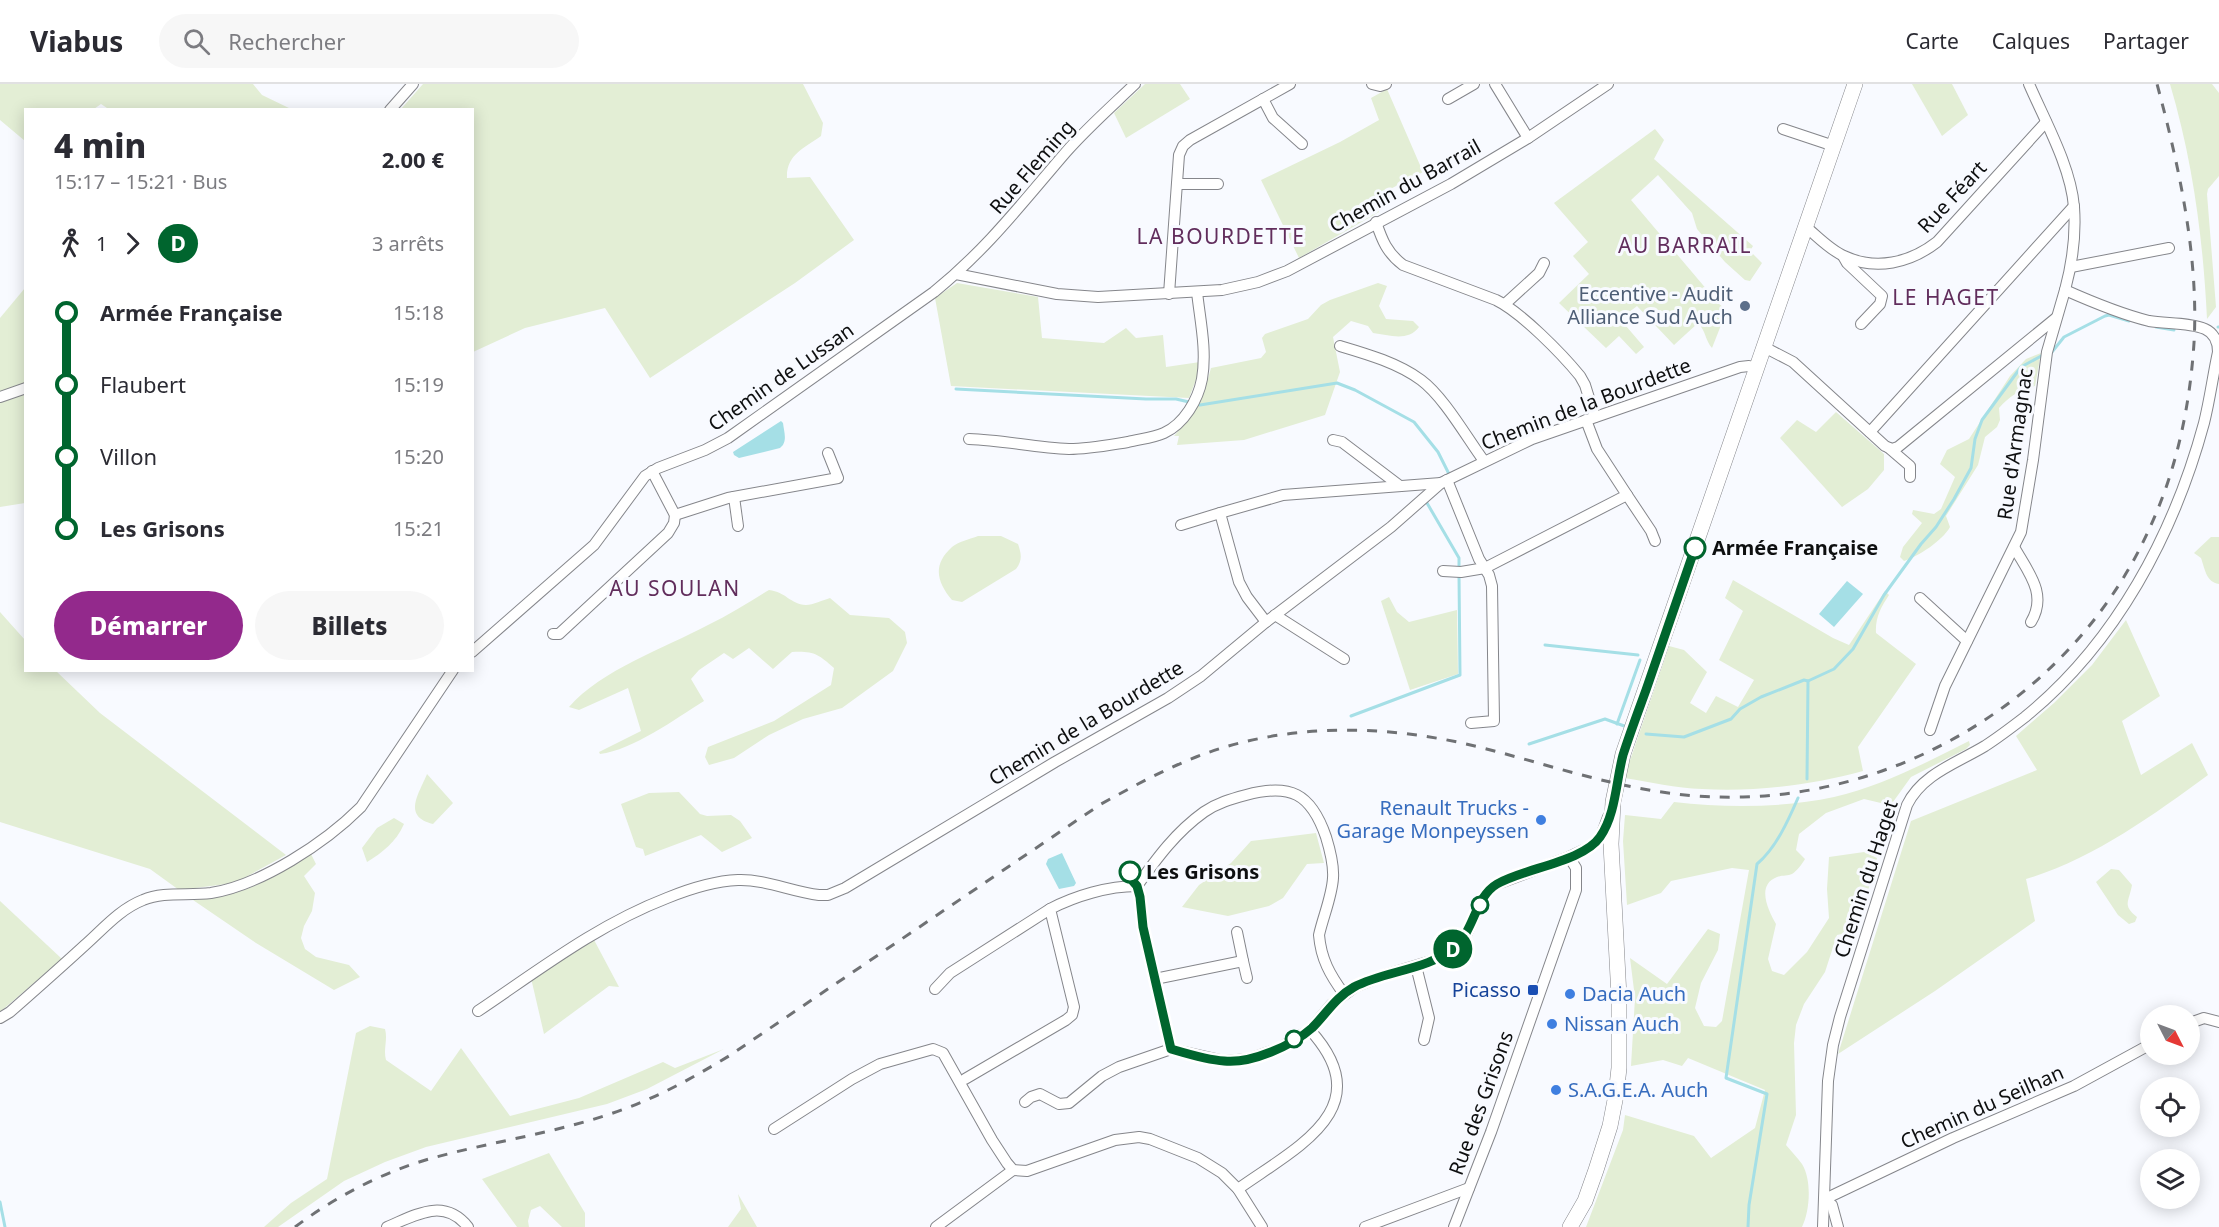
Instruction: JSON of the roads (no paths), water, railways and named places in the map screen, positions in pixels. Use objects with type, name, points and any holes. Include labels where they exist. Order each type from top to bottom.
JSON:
[{"type":"main road","points":[[1570,1227],[1584,1201],[1596,1170],[1610,1126],[1617,1090],[1619,997],[1611,844],[1613,802],[1623,754],[1855,84]]},
{"type":"street","points":[[392,108],[413,84]]},
{"type":"street","name":"Rue Fleming","points":[[956,274],[992,240],[1084,133],[1135,84]]},
{"type":"street","points":[[1169,294],[1179,155],[1186,143],[1290,84]]},
{"type":"street","points":[[1372,84],[1380,86],[1386,84]]},
{"type":"street","points":[[1448,99],[1474,84]]},
{"type":"street","points":[[1495,84],[1528,138]]},
{"type":"street","name":"Chemin du Barrail","points":[[956,274],[1078,297],[1197,292],[1230,288],[1271,278],[1451,184],[1528,138],[1608,84]]},
{"type":"street","name":"Rue d'Armagnac","points":[[1930,730],[1940,698],[2014,547],[2025,511],[2047,352],[2071,267],[2074,206],[2067,172],[2029,84]]},
{"type":"street","points":[[1263,99],[1273,118],[1302,144]]},
{"type":"street","name":"Rue Féart","points":[[1806,227],[1843,256],[1882,264],[1905,260],[1926,251],[1937,242],[2046,122]]},
{"type":"street","points":[[1783,129],[1834,146]]},
{"type":"street","points":[[1177,184],[1218,184]]},
{"type":"street","points":[[1869,432],[2074,206]]},
{"type":"street","points":[[1376,222],[1384,247],[1395,259],[1403,265],[1505,304],[1580,376],[1597,449],[1651,531],[1655,541]]},
{"type":"street","points":[[2071,267],[2169,248]]},
{"type":"street","points":[[1843,256],[1847,263],[1882,296],[1880,304],[1861,324]]},
{"type":"street","points":[[1505,304],[1539,273],[1544,263]]},
{"type":"street","name":"Chemin de Lussan","points":[[474,650],[594,545],[608,529],[639,482],[652,471],[705,450],[728,438],[956,274]]},
{"type":"street","name":"Chemin du Haget","points":[[1823,1227],[1826,1199],[1828,1081],[1833,1045],[1907,806],[1916,789],[1930,777],[2009,730],[2056,690],[2101,637],[2144,572],[2163,536],[2191,466],[2204,422],[2218,352],[2217,341],[2207,330],[2149,321],[2065,290]]},
{"type":"street","points":[[969,440],[999,440],[1077,448],[1100,447],[1148,438],[1171,429],[1186,414],[1201,382],[1204,349],[1197,292]]},
{"type":"street","points":[[1889,448],[1898,447],[2056,318]]},
{"type":"street","points":[[1340,346],[1367,354],[1422,381],[1440,400],[1484,461]]},
{"type":"street","points":[[1764,347],[1793,362],[1869,432],[1910,466],[1910,477]]},
{"type":"street","name":"Chemin de la Bourdette","points":[[478,1011],[589,935],[649,905],[688,890],[739,880],[819,895],[828,895],[845,888],[1055,762],[1168,698],[1200,676],[1266,622],[1391,527],[1444,482],[1532,440],[1740,366],[1757,369]]},
{"type":"street","points":[[0,397],[24,389]]},
{"type":"street","points":[[1333,440],[1342,442],[1400,486]]},
{"type":"street","points":[[675,515],[708,503],[734,497],[838,478],[828,453]]},
{"type":"street","points":[[553,634],[559,634],[668,533],[674,523],[675,515],[652,471]]},
{"type":"street","points":[[1181,525],[1283,495],[1444,482],[1492,586],[1494,721],[1471,723]]},
{"type":"street","points":[[1266,486],[1269,499]]},
{"type":"street","points":[[1443,571],[1461,572],[1485,568],[1628,495]]},
{"type":"street","points":[[734,497],[738,526]]},
{"type":"street","points":[[1220,513],[1239,582],[1266,622]]},
{"type":"street","points":[[2014,547],[2037,589],[2039,598],[2037,612],[2031,622]]},
{"type":"street","points":[[1920,598],[1967,641]]},
{"type":"street","points":[[1275,615],[1344,659]]},
{"type":"street","points":[[0,1018],[10,1012],[120,913],[142,900],[159,895],[209,893],[232,889],[304,852],[338,828],[361,807],[452,672]]},
{"type":"street","points":[[1171,1049],[1143,927],[1137,886],[1161,852],[1190,822],[1222,802],[1255,792],[1282,789],[1308,804],[1316,814],[1330,850],[1333,879],[1319,935],[1320,945],[1326,967],[1344,994]]},
{"type":"street","points":[[1025,1102],[1040,1094],[1059,1104],[1070,1103],[1102,1076],[1119,1067],[1171,1049],[1225,1061],[1240,1060],[1280,1048],[1310,1030],[1344,994],[1368,981],[1444,955],[1460,942],[1471,926],[1480,894],[1506,879],[1569,857],[1596,842],[1605,827],[1613,802]]},
{"type":"street","name":"Rue des Grisons","points":[[1454,1227],[1491,1132],[1576,890],[1576,868],[1569,857]]},
{"type":"street","points":[[935,989],[950,973],[1050,909],[1085,896],[1124,886],[1137,886]]},
{"type":"street","points":[[965,1079],[1072,1015],[1074,1007],[1050,909]]},
{"type":"street","points":[[1237,932],[1247,978]]},
{"type":"street","points":[[1155,979],[1243,961]]},
{"type":"street","points":[[1416,966],[1429,1018],[1424,1040]]},
{"type":"street","points":[[2200,1019],[2204,1018],[2219,1022]]},
{"type":"street","points":[[1238,1190],[1313,1133],[1332,1110],[1338,1087],[1335,1069],[1328,1052],[1310,1030]]},
{"type":"street","points":[[774,1129],[852,1079],[880,1064],[935,1048],[943,1053],[992,1140],[1013,1170]]},
{"type":"street","name":"Chemin du Seilhan","points":[[1826,1199],[1953,1138],[2074,1086],[2140,1050]]},
{"type":"street","points":[[936,1227],[1013,1170],[1027,1170],[1115,1140],[1139,1137],[1159,1141],[1212,1165],[1238,1190],[1262,1227]]},
{"type":"street","points":[[1365,1227],[1469,1188]]},
{"type":"street","points":[[1826,1199],[1832,1205],[1838,1227]]},
{"type":"street","points":[[387,1227],[433,1210],[455,1215],[468,1227]]},
{"type":"water","points":[[781,421],[785,437],[780,448],[739,458],[734,455],[733,452]]},
{"type":"water","points":[[1847,581],[1863,594],[1834,627],[1819,614]]},
{"type":"water","points":[[1062,853],[1076,883],[1074,886],[1059,889],[1046,864],[1048,859]]},
{"type":"waterway","points":[[2052,352],[2064,337],[2105,316],[2129,321]]},
{"type":"waterway","points":[[2156,327],[2174,330]]},
{"type":"waterway","points":[[1646,734],[1684,737],[1731,719],[1740,709],[1761,697],[1804,680],[1808,681],[1834,669],[1853,649],[1884,595],[1936,527],[1954,499],[1971,468],[1975,439],[1982,420],[2021,367],[2043,355]]},
{"type":"waterway","points":[[1200,405],[1337,383],[1355,390],[1414,422],[1438,452],[1449,474]]},
{"type":"waterway","points":[[956,389],[1176,399],[1189,402]]},
{"type":"waterway","points":[[1427,503],[1459,558],[1459,568]]},
{"type":"waterway","points":[[1351,716],[1460,675],[1459,575]]},
{"type":"waterway","points":[[1545,645],[1638,655]]},
{"type":"waterway","points":[[1617,724],[1640,660]]},
{"type":"waterway","points":[[1807,779],[1808,681]]},
{"type":"waterway","points":[[1529,744],[1605,719],[1627,727]]},
{"type":"waterway","points":[[1748,1227],[1749,1205],[1767,1094],[1726,1078],[1757,864],[1776,842],[1798,798]]},
{"type":"waterway","points":[[0,1202],[5,1227]]},
{"type":"railway","points":[[295,1227],[359,1187],[393,1171],[452,1153],[588,1121],[626,1108],[671,1088],[729,1056],[1101,804],[1172,767],[1230,746],[1265,737],[1301,732],[1336,730],[1408,734],[1479,747],[1641,789],[1708,797],[1743,797],[1808,790],[1870,775],[1930,751],[1986,719],[2037,680],[2082,634],[2121,582],[2151,525],[2175,459],[2189,390],[2195,311],[2186,212],[2157,84]]},
{"type":"place","name":"Eccentive - Audit Alliance Sud Auch","points":[[1745,306]]},
{"type":"place","name":"Armée Française","points":[[1695,548]]},
{"type":"place","name":"Renault Trucks - Garage Monpeyssen","points":[[1541,820]]},
{"type":"place","name":"Les Grisons","points":[[1130,872]]},
{"type":"place","name":"Picasso","points":[[1533,990]]},
{"type":"place","name":"Dacia Auch","points":[[1570,994]]},
{"type":"place","name":"Nissan Auch","points":[[1552,1024]]},
{"type":"place","name":"S.A.G.E.A. Auch","points":[[1556,1090]]},
{"type":"district","name":"LA BOURDETTE","points":[[1221,237]]},
{"type":"district","name":"AU BARRAIL","points":[[1685,246]]},
{"type":"district","name":"LE HAGET","points":[[1946,298]]},
{"type":"district","name":"AU SOULAN","points":[[675,589]]}]
